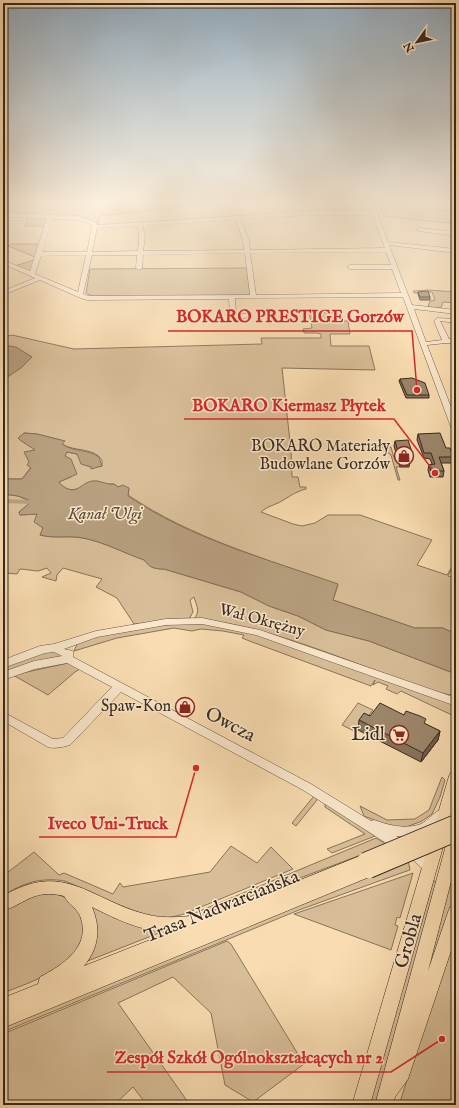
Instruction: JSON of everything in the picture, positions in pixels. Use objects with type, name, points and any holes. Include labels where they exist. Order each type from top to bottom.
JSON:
[{"type":"main road","name":"Grobla","points":[[361,1105],[456,776]]},
{"type":"main road","name":"Trasa Nadwarciańska","points":[[4,1011],[367,865],[456,823]]},
{"type":"main road","name":"Grobla","points":[[384,1102],[456,833]]},
{"type":"main road","name":"Trasa Nadwarciańska","points":[[4,1011],[213,922],[456,833]]},
{"type":"main road","points":[[3,904],[21,892],[34,888],[51,886],[73,890],[134,918],[154,924],[173,925],[213,922]]},
{"type":"main road","points":[[4,1011],[65,972],[83,954],[90,935],[89,918],[81,902],[64,889]]},
{"type":"main road","points":[[384,1102],[402,1073],[456,912]]},
{"type":"street","points":[[32,275],[39,254],[53,254]]},
{"type":"street","points":[[80,296],[88,254]]},
{"type":"street","points":[[139,268],[141,254]]},
{"type":"street","points":[[247,254],[253,296]]},
{"type":"street","points":[[390,254],[456,430]]},
{"type":"street","points":[[3,262],[87,298],[405,295]]},
{"type":"street","points":[[350,267],[395,267]]},
{"type":"street","points":[[3,293],[40,278]]},
{"type":"street","points":[[232,296],[233,316],[247,316]]},
{"type":"street","points":[[410,307],[456,312]]},
{"type":"street","points":[[446,341],[437,321],[441,319],[456,321]]},
{"type":"street","points":[[424,344],[446,341],[456,342]]},
{"type":"street","name":"Wał Okrężny","points":[[3,664],[44,649],[55,648],[96,634],[134,626],[166,622],[202,621],[257,632],[456,702]]},
{"type":"street","points":[[68,659],[73,646],[79,640]]},
{"type":"street","points":[[55,648],[66,654],[68,659]]},
{"type":"street","points":[[3,676],[34,665],[68,659]]},
{"type":"street","name":"Owcza","points":[[68,659],[307,787],[417,856],[430,868]]},
{"type":"street","points":[[3,716],[52,744],[66,742],[120,686]]},
{"type":"street","name":"Owcza","points":[[356,818],[379,827],[409,832],[430,825],[438,820],[447,808]]},
{"type":"shaded area","points":[[27,254],[38,254],[32,270],[25,271],[15,266],[34,260],[35,257]]},
{"type":"shaded area","points":[[247,268],[250,295],[92,296],[86,293],[90,269]]},
{"type":"shaded area","points":[[428,290],[456,292],[456,303],[443,302],[441,308],[428,307],[430,301],[435,300],[432,292],[414,293],[413,291]]},
{"type":"shaded area","points":[[309,312],[333,312],[336,321],[348,321],[350,334],[330,334],[331,346],[369,346],[375,370],[282,368],[291,451],[292,477],[298,477],[300,487],[306,487],[306,489],[295,493],[261,512],[302,526],[315,523],[328,515],[360,515],[432,540],[417,565],[447,575],[456,560],[448,576],[456,578],[456,634],[443,628],[415,628],[333,600],[338,585],[203,536],[177,524],[128,495],[129,489],[118,487],[114,484],[103,484],[97,481],[77,489],[67,489],[59,482],[71,477],[65,456],[67,452],[77,454],[85,465],[91,468],[102,466],[102,460],[94,453],[89,451],[72,448],[62,444],[64,441],[37,434],[24,433],[20,440],[36,450],[29,462],[31,467],[22,479],[9,479],[3,477],[3,337],[12,335],[74,349],[262,344],[261,338],[321,338],[321,334],[304,333],[303,329],[312,328]]},
{"type":"shaded area","points":[[376,447],[391,447],[394,458],[398,459],[400,467],[396,467],[400,480],[398,480],[391,455],[385,451],[340,451],[376,449]]},
{"type":"shaded area","points":[[3,494],[18,496],[32,502],[19,512],[20,515],[37,514],[43,529],[40,535],[51,537],[77,537],[99,542],[145,560],[153,568],[164,569],[241,592],[269,606],[298,616],[326,630],[369,641],[456,674],[456,696],[414,684],[329,653],[262,631],[194,619],[198,611],[194,597],[190,600],[193,612],[189,619],[134,624],[117,598],[96,587],[102,579],[63,568],[57,575],[56,581],[42,577],[51,573],[47,568],[38,571],[20,569],[17,574],[3,573]]},
{"type":"shaded area","points":[[199,623],[246,630],[444,700],[456,707],[456,717],[401,691],[397,694],[386,689],[388,686],[378,682],[373,685],[375,680],[371,686],[242,638],[244,635],[223,631],[201,629],[192,631],[174,628],[117,638],[74,651],[78,642],[122,629]]},
{"type":"shaded area","points":[[52,650],[68,659],[3,676],[3,666]]},
{"type":"shaded area","points":[[73,662],[82,668],[75,672],[48,695],[13,675]]},
{"type":"shaded area","points":[[358,703],[373,710],[356,732],[342,725]]},
{"type":"shaded area","points":[[442,777],[445,780],[440,797],[432,814],[422,821],[402,828],[387,825],[364,816],[360,806],[387,820],[415,819],[429,810]]},
{"type":"shaded area","points":[[314,796],[317,800],[296,826],[292,823]]},
{"type":"shaded area","points":[[325,803],[375,836],[332,853],[327,849],[365,834],[325,807]]},
{"type":"shaded area","points":[[376,838],[387,845],[189,920],[185,917]]},
{"type":"shaded area","points":[[231,846],[257,863],[271,847],[293,869],[184,914],[164,919],[137,913],[65,881],[48,880],[32,882],[10,891],[3,896],[3,876],[34,852],[59,875],[64,873],[113,894],[120,883],[123,887],[210,872]]},
{"type":"shaded area","points":[[408,860],[410,870],[299,910],[3,1032],[3,1025]]},
{"type":"shaded area","points":[[456,872],[456,898],[416,1016],[449,887]]},
{"type":"shaded area","points":[[413,873],[400,918],[397,917],[395,925],[398,926],[391,950],[294,914]]},
{"type":"shaded area","points":[[432,880],[437,882],[375,1105],[369,1105]]},
{"type":"shaded area","points":[[47,891],[58,894],[68,900],[79,911],[82,917],[85,932],[81,946],[72,957],[60,967],[46,975],[3,993],[3,910],[7,906]]},
{"type":"shaded area","points":[[86,901],[160,929],[159,933],[85,962]]},
{"type":"shaded area","points":[[456,927],[456,945],[452,952],[455,954],[456,952],[456,1100],[454,1103],[456,1105],[399,1105]]},
{"type":"shaded area","points":[[227,941],[231,944],[304,1064],[253,1102],[225,1085],[211,1013],[173,977],[118,1003],[190,1105],[147,1105],[133,1087],[114,1105],[3,1105],[3,1034]]},
{"type":"water","points":[[3,345],[16,347],[32,357],[21,368],[3,380]]},
{"type":"water","name":"Kanał Ulgi","points":[[24,433],[37,434],[65,441],[62,444],[66,447],[95,454],[99,457],[102,466],[91,469],[91,467],[81,464],[77,454],[67,452],[65,456],[71,459],[77,474],[59,482],[61,485],[70,490],[77,489],[92,481],[114,484],[118,487],[123,485],[129,488],[128,496],[152,511],[203,536],[257,557],[338,584],[333,600],[415,628],[443,628],[456,634],[456,674],[369,641],[326,630],[298,616],[269,606],[241,592],[164,569],[153,568],[144,560],[99,542],[78,537],[51,537],[40,535],[43,528],[34,522],[37,514],[20,515],[19,512],[32,501],[18,496],[3,494],[3,477],[10,479],[22,479],[31,468],[27,465],[29,462],[24,452],[35,450],[18,438]]},
{"type":"building","points":[[428,291],[430,297],[420,297],[418,292]]},
{"type":"building","points":[[412,378],[425,383],[429,395],[407,395],[400,379]]},
{"type":"building","points":[[440,433],[446,448],[450,448],[453,457],[439,457],[444,471],[431,471],[429,465],[435,464],[431,453],[424,453],[418,434]]},
{"type":"building","points":[[408,440],[412,452],[408,453],[410,461],[401,461],[395,441]]},
{"type":"building","name":"Lidl","points":[[380,703],[404,715],[406,711],[420,716],[426,719],[424,723],[440,731],[423,753],[359,720],[364,713],[370,716]]},
{"type":"waterway","name":"Kanał Ulgi","points":[[3,501],[32,502],[40,505]]},
{"type":"place","name":"BOKARO PRESTIGE Gorzów","points":[[417,390]]},
{"type":"place","name":"BOKARO Materiały Budowlane Gorzów","points":[[404,456]]},
{"type":"place","name":"BOKARO Kiermasz Płytek","points":[[435,473]]},
{"type":"place","name":"Spaw-Kon","points":[[185,707]]},
{"type":"place","name":"Lidl","points":[[399,735]]},
{"type":"place","name":"Iveco Uni-Truck","points":[[196,768]]},
{"type":"place","name":"Zespół Szkół Ogólnokształcących nr 2","points":[[442,1039]]}]
